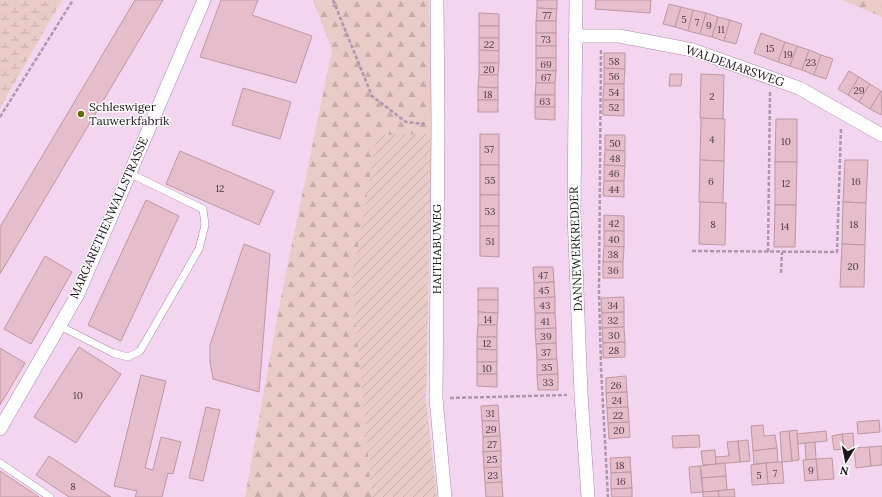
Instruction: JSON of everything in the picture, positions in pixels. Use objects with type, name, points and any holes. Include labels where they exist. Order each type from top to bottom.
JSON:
[{"type":"street","name":"MARGARETHENWALLSTRASSE","points":[[0,429],[78,294],[204,0]]},
{"type":"street","name":"HAITHABUWEG","points":[[437,0],[438,125],[436,398],[445,497]]},
{"type":"street","name":"DANNEWERKREDDER","points":[[576,0],[574,213],[581,394],[588,497]]},
{"type":"street","name":"WALDEMARSWEG","points":[[575,36],[619,36],[693,50],[800,88],[882,135]]},
{"type":"lane","points":[[60,326],[113,353],[128,357],[140,351],[199,249],[205,225],[203,209],[129,173]]},
{"type":"lane","points":[[0,463],[50,497]]},
{"type":"path","points":[[0,117],[73,0]]},
{"type":"path","points":[[333,0],[372,96],[406,122],[438,125]]},
{"type":"path","points":[[601,36],[599,291],[601,368],[608,497]]},
{"type":"path","points":[[768,252],[771,77]]},
{"type":"path","points":[[692,251],[837,252],[841,112]]},
{"type":"path","points":[[781,273],[782,252]]},
{"type":"path","points":[[436,398],[581,394]]},
{"type":"green space","points":[[0,0],[62,0],[0,108]]},
{"type":"green space","points":[[313,0],[429,0],[432,134],[352,282],[372,497],[245,497],[279,307],[332,50]]},
{"type":"green space","points":[[842,0],[882,0],[882,17]]},
{"type":"green space","points":[[432,134],[426,400],[437,497],[372,497],[352,282],[377,135]]},
{"type":"building","name":"Schleswiger Tauwerkfabrik","points":[[135,0],[163,0],[0,274],[0,227]]},
{"type":"building","points":[[221,0],[258,0],[252,15],[312,36],[296,83],[200,57]]},
{"type":"building","points":[[537,0],[557,0],[557,9],[537,8]]},
{"type":"building","points":[[596,0],[651,0],[650,13],[595,9]]},
{"type":"building","points":[[669,4],[681,7],[675,27],[663,24]]},
{"type":"building","points":[[681,7],[693,10],[688,31],[675,27]]},
{"type":"building","points":[[537,8],[557,9],[556,21],[536,21]]},
{"type":"building","points":[[693,10],[706,13],[700,34],[688,31]]},
{"type":"building","points":[[479,13],[499,14],[499,26],[479,26]]},
{"type":"building","points":[[706,13],[718,17],[712,37],[700,34]]},
{"type":"building","points":[[718,17],[730,20],[724,41],[712,37]]},
{"type":"building","points":[[730,20],[742,24],[736,44],[724,41]]},
{"type":"building","points":[[536,21],[556,21],[556,33],[536,33]]},
{"type":"building","points":[[479,26],[499,26],[499,38],[479,38]]},
{"type":"building","points":[[536,33],[556,33],[556,46],[536,46]]},
{"type":"building","points":[[761,33],[785,42],[778,62],[754,53]]},
{"type":"building","points":[[479,38],[499,38],[499,51],[479,50]]},
{"type":"building","points":[[785,42],[797,46],[790,66],[778,62]]},
{"type":"building","points":[[536,46],[556,46],[556,58],[536,58]]},
{"type":"building","points":[[797,46],[809,50],[802,70],[790,66]]},
{"type":"building","points":[[479,50],[499,51],[499,63],[479,63]]},
{"type":"building","points":[[809,50],[821,55],[814,75],[802,70]]},
{"type":"building","points":[[604,53],[625,53],[625,69],[604,68]]},
{"type":"building","points":[[821,55],[833,59],[826,79],[814,75]]},
{"type":"building","points":[[536,58],[556,58],[556,71],[536,70]]},
{"type":"building","points":[[479,63],[499,63],[498,75],[479,75]]},
{"type":"building","points":[[604,68],[625,69],[624,84],[604,84]]},
{"type":"building","points":[[536,70],[556,71],[555,83],[536,83]]},
{"type":"building","points":[[849,71],[859,77],[848,95],[838,89]]},
{"type":"building","points":[[670,74],[682,74],[681,86],[669,86]]},
{"type":"building","points":[[701,74],[724,75],[723,119],[700,118]]},
{"type":"building","points":[[479,75],[498,75],[498,88],[478,87]]},
{"type":"building","points":[[859,77],[870,84],[859,102],[848,95]]},
{"type":"building","points":[[536,83],[555,83],[555,95],[535,95]]},
{"type":"building","points":[[604,84],[624,84],[624,100],[603,100]]},
{"type":"building","points":[[870,84],[881,91],[870,109],[859,102]]},
{"type":"building","points":[[478,87],[498,88],[498,100],[478,100]]},
{"type":"building","points":[[243,88],[291,102],[280,139],[232,125]]},
{"type":"building","points":[[881,91],[882,113],[881,115],[870,109]]},
{"type":"building","points":[[535,95],[555,95],[555,107],[535,107]]},
{"type":"building","points":[[478,100],[498,100],[498,112],[478,112]]},
{"type":"building","points":[[603,100],[624,100],[624,116],[603,115]]},
{"type":"building","points":[[535,107],[555,107],[555,120],[535,119]]},
{"type":"building","points":[[701,118],[725,119],[724,161],[700,160]]},
{"type":"building","points":[[776,119],[797,119],[797,162],[775,162]]},
{"type":"building","points":[[480,134],[499,134],[499,165],[480,165]]},
{"type":"building","points":[[605,135],[625,135],[625,151],[605,150]]},
{"type":"building","points":[[605,150],[625,151],[625,166],[604,165]]},
{"type":"building","points":[[180,151],[274,191],[259,225],[166,184]]},
{"type":"building","points":[[700,160],[724,161],[723,203],[699,202]]},
{"type":"building","points":[[845,160],[868,160],[866,203],[843,202]]},
{"type":"building","points":[[775,162],[797,162],[796,205],[775,205]]},
{"type":"building","points":[[480,165],[499,165],[499,195],[480,195]]},
{"type":"building","points":[[604,165],[625,166],[624,181],[604,181]]},
{"type":"building","points":[[604,181],[624,181],[624,197],[603,196]]},
{"type":"building","points":[[480,195],[499,195],[499,226],[480,226]]},
{"type":"building","points":[[146,200],[179,216],[121,341],[88,325]]},
{"type":"building","points":[[700,202],[726,203],[725,245],[699,244]]},
{"type":"building","points":[[843,202],[866,203],[865,245],[842,244]]},
{"type":"building","points":[[775,205],[796,205],[795,247],[774,247]]},
{"type":"building","points":[[604,215],[624,216],[624,231],[604,231]]},
{"type":"building","points":[[480,226],[499,226],[499,257],[480,256]]},
{"type":"building","points":[[604,231],[624,231],[624,247],[604,246]]},
{"type":"building","points":[[244,244],[270,254],[259,392],[213,379],[210,362],[210,345]]},
{"type":"building","points":[[842,244],[865,245],[864,287],[840,287]]},
{"type":"building","points":[[604,246],[624,247],[623,262],[603,262]]},
{"type":"building","points":[[45,256],[72,272],[31,344],[4,329]]},
{"type":"building","points":[[603,262],[623,262],[623,278],[603,278]]},
{"type":"building","points":[[533,267],[553,267],[554,282],[534,283]]},
{"type":"building","points":[[554,282],[555,297],[534,298],[534,283]]},
{"type":"building","points":[[478,288],[498,288],[498,300],[478,300]]},
{"type":"building","points":[[555,297],[555,313],[535,313],[534,298]]},
{"type":"building","points":[[624,297],[624,312],[602,313],[601,298]]},
{"type":"building","points":[[478,300],[498,300],[498,313],[478,312]]},
{"type":"building","points":[[478,312],[498,313],[497,325],[478,325]]},
{"type":"building","points":[[624,312],[624,327],[602,328],[602,313]]},
{"type":"building","points":[[535,313],[555,313],[556,328],[535,329]]},
{"type":"building","points":[[478,325],[497,325],[497,337],[477,337]]},
{"type":"building","points":[[624,327],[625,342],[603,343],[602,328]]},
{"type":"building","points":[[556,328],[556,343],[536,344],[535,329]]},
{"type":"building","points":[[477,337],[497,337],[497,350],[477,349]]},
{"type":"building","points":[[625,342],[625,357],[603,358],[603,343]]},
{"type":"building","points":[[556,343],[557,359],[537,360],[536,344]]},
{"type":"building","points":[[79,347],[121,374],[76,443],[34,417]]},
{"type":"building","points":[[0,348],[25,363],[0,405]]},
{"type":"building","points":[[477,349],[497,350],[497,362],[477,362]]},
{"type":"building","points":[[557,359],[558,374],[537,375],[537,360]]},
{"type":"building","points":[[477,362],[497,362],[497,374],[477,374]]},
{"type":"building","points":[[477,374],[497,374],[497,387],[477,386]]},
{"type":"building","points":[[558,374],[558,390],[538,390],[537,375]]},
{"type":"building","points":[[141,375],[166,381],[145,468],[153,470],[161,437],[181,442],[173,474],[168,473],[162,497],[135,497],[137,491],[114,486]]},
{"type":"building","points":[[626,376],[627,392],[606,393],[606,378]]},
{"type":"building","points":[[627,392],[628,407],[607,408],[606,393]]},
{"type":"building","points":[[498,405],[499,421],[482,421],[481,406]]},
{"type":"building","points":[[206,407],[220,410],[203,481],[189,478]]},
{"type":"building","points":[[628,407],[629,422],[608,423],[607,408]]},
{"type":"building","points":[[879,420],[880,432],[858,434],[857,422]]},
{"type":"building","points":[[482,421],[499,421],[500,436],[483,437]]},
{"type":"building","points":[[629,422],[630,437],[609,439],[608,423]]},
{"type":"building","points":[[763,425],[764,436],[775,435],[777,448],[753,451],[751,426]]},
{"type":"building","points":[[797,430],[799,460],[792,461],[789,431]]},
{"type":"building","points":[[789,431],[792,461],[782,462],[780,432]]},
{"type":"building","points":[[826,431],[827,441],[798,444],[797,434]]},
{"type":"building","points":[[853,433],[854,448],[844,449],[842,434]]},
{"type":"building","points":[[842,434],[844,449],[834,450],[832,436]]},
{"type":"building","points":[[699,435],[700,447],[673,448],[672,436]]},
{"type":"building","points":[[500,436],[501,451],[483,452],[483,437]]},
{"type":"building","points":[[748,440],[750,461],[740,462],[738,441]]},
{"type":"building","points":[[738,441],[740,462],[716,464],[715,457],[729,456],[727,442]]},
{"type":"building","points":[[815,442],[816,459],[806,460],[805,443]]},
{"type":"building","points":[[882,446],[882,465],[871,466],[869,447]]},
{"type":"building","points":[[869,447],[871,466],[856,468],[854,448]]},
{"type":"building","points":[[777,448],[778,462],[754,464],[753,451]]},
{"type":"building","points":[[715,450],[716,464],[703,465],[701,451]]},
{"type":"building","points":[[501,451],[501,467],[484,468],[483,452]]},
{"type":"building","points":[[49,456],[111,497],[69,497],[36,475]]},
{"type":"building","points":[[630,457],[631,472],[611,473],[610,458]]},
{"type":"building","points":[[832,458],[834,479],[818,480],[816,459]]},
{"type":"building","points":[[816,459],[818,480],[805,481],[803,460]]},
{"type":"building","points":[[782,462],[784,483],[768,484],[766,463]]},
{"type":"building","points":[[725,463],[726,476],[702,478],[700,466]]},
{"type":"building","points":[[766,463],[768,484],[752,485],[751,465]]},
{"type":"building","points":[[700,466],[703,492],[691,493],[689,467]]},
{"type":"building","points":[[501,467],[502,482],[485,483],[484,468]]},
{"type":"building","points":[[0,471],[39,497],[0,497]]},
{"type":"building","points":[[631,472],[632,488],[611,489],[611,473]]},
{"type":"building","points":[[726,476],[727,490],[703,492],[702,478]]},
{"type":"building","points":[[502,482],[503,497],[486,497],[485,483]]},
{"type":"building","points":[[632,488],[632,497],[612,497],[611,489]]},
{"type":"building","points":[[734,489],[735,497],[719,497],[718,491]]},
{"type":"building","points":[[718,491],[719,497],[703,497],[703,492]]},
{"type":"place","name":"Schleswiger Tauwerkfabrik","points":[[81,114]]}]
